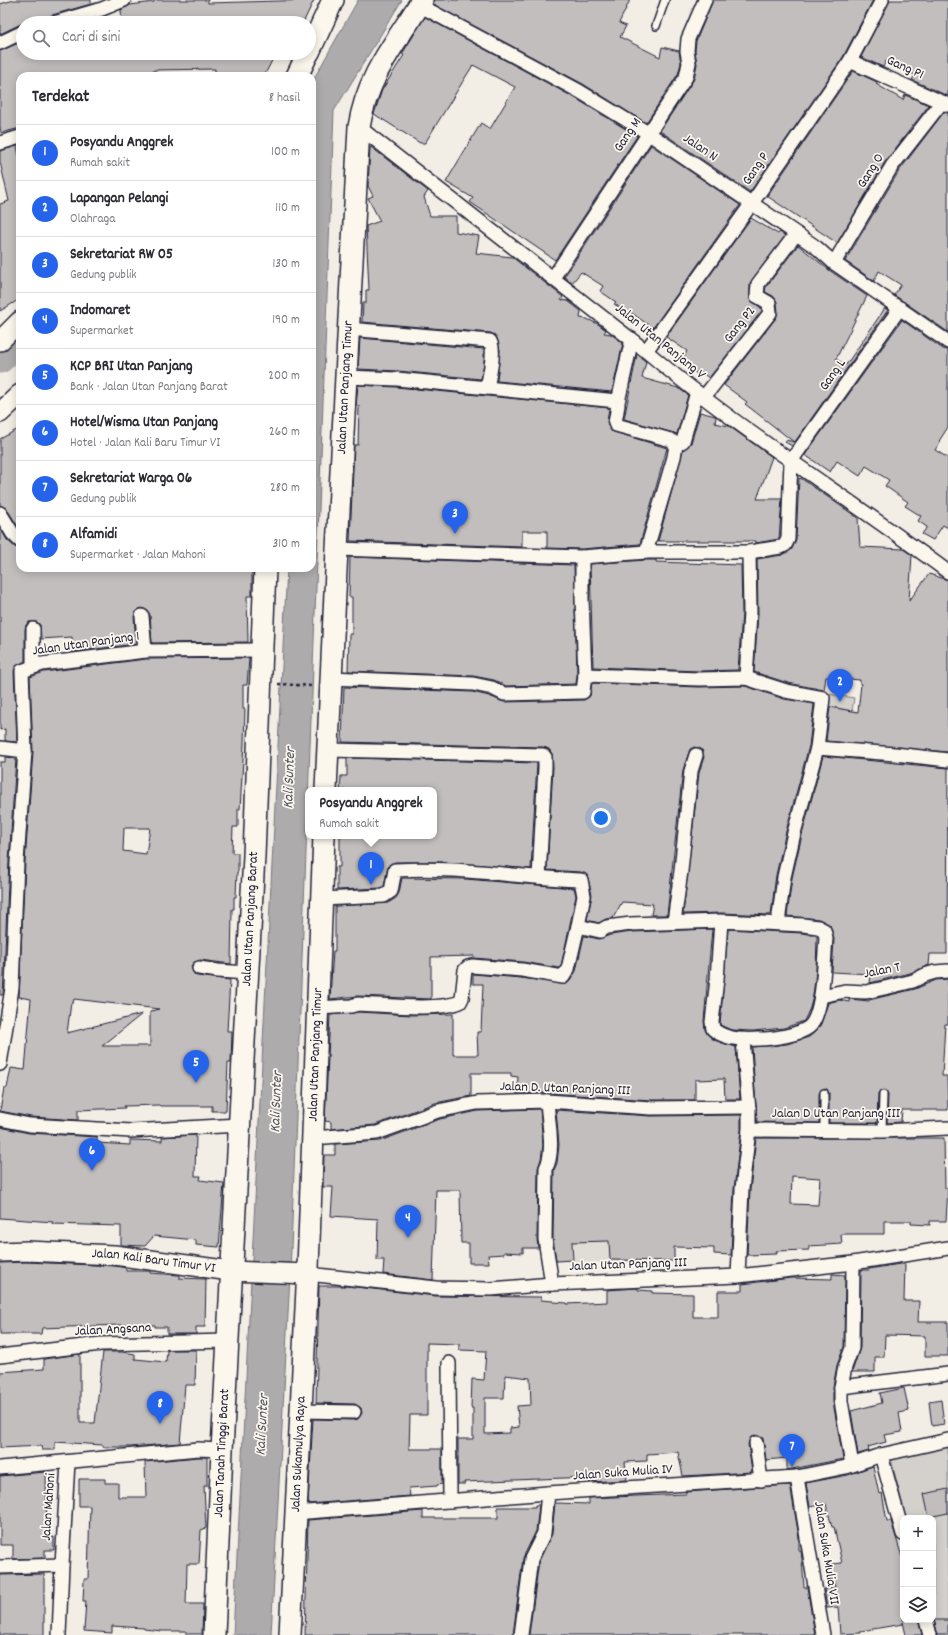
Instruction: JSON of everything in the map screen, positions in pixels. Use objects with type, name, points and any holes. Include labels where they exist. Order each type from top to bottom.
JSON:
[{"type":"main road","points":[[316,37],[333,0]]},
{"type":"main road","name":"Jalan Utan Panjang Timur","points":[[326,787],[328,750],[322,682],[337,548],[359,127],[367,93],[380,64],[420,3]]},
{"type":"main road","points":[[300,72],[305,60]]},
{"type":"main road","name":"Jalan Utan Panjang Barat","points":[[236,1271],[239,1125],[254,856],[265,572]]},
{"type":"main road","name":"Jalan Utan Panjang Timur","points":[[303,1274],[313,1138],[324,839]]},
{"type":"main road","name":"Jalan Tanah Tinggi Barat","points":[[214,1635],[228,1341],[236,1271]]},
{"type":"main road","name":"Jalan Sukamulya Raya","points":[[290,1635],[300,1411],[303,1274]]},
{"type":"street","points":[[78,16],[102,9],[124,0]]},
{"type":"street","name":"Gang M","points":[[553,278],[686,77],[689,63],[687,51],[688,40],[705,0]]},
{"type":"street","name":"Gang P","points":[[646,351],[752,203],[850,61],[882,0]]},
{"type":"street","name":"Jalan N","points":[[420,3],[579,91],[648,133],[752,203],[834,263],[948,342]]},
{"type":"street","points":[[0,43],[16,35]]},
{"type":"street","name":"Gang P1","points":[[850,61],[945,103]]},
{"type":"street","name":"Gang O","points":[[834,263],[892,166],[945,103]]},
{"type":"street","name":"Jalan Utan Panjang V","points":[[359,127],[646,351],[700,395],[948,572]]},
{"type":"street","points":[[0,143],[16,138]]},
{"type":"street","name":"Gang P2","points":[[700,395],[770,313],[769,303],[757,296],[758,284],[796,234]]},
{"type":"street","name":"Gang L","points":[[791,461],[900,308]]},
{"type":"street","points":[[0,341],[16,325]]},
{"type":"street","points":[[348,329],[490,340],[492,346],[492,358],[487,388]]},
{"type":"street","points":[[632,340],[618,402],[615,423],[616,425],[671,440],[676,444]]},
{"type":"street","points":[[346,377],[398,379],[614,400],[618,402]]},
{"type":"street","points":[[676,444],[683,441],[700,395]]},
{"type":"street","points":[[0,413],[16,398]]},
{"type":"street","points":[[646,552],[674,457],[676,444]]},
{"type":"street","points":[[337,548],[582,557],[646,552],[749,552],[781,547],[786,542],[791,461]]},
{"type":"street","points":[[0,513],[16,537]]},
{"type":"street","points":[[746,678],[750,613],[749,552]]},
{"type":"street","points":[[322,682],[473,684],[492,688],[504,694],[516,695],[583,692],[585,675],[582,557]]},
{"type":"street","points":[[142,616],[145,651]]},
{"type":"street","points":[[32,667],[33,629]]},
{"type":"street","name":"Jalan Utan Panjang 1","points":[[0,1064],[25,751],[22,671],[32,667],[145,651],[262,650]]},
{"type":"street","points":[[585,675],[699,679],[746,678],[786,691],[823,698],[817,748],[794,833],[784,877],[778,923]]},
{"type":"street","points":[[0,748],[25,751]]},
{"type":"street","points":[[817,748],[948,760]]},
{"type":"street","points":[[328,750],[543,755],[546,757],[539,877]]},
{"type":"street","points":[[674,922],[681,871],[690,771],[696,755]]},
{"type":"street","points":[[318,1008],[351,1006],[358,1004],[432,1006],[454,1004],[460,1002],[462,998],[465,970],[472,966],[522,970],[563,977],[568,969],[584,896],[581,880],[435,869],[395,870],[391,891],[384,896],[322,899]]},
{"type":"street","points":[[578,926],[600,932],[607,927],[631,924],[674,922],[721,921],[778,923],[818,927],[824,930],[826,938],[821,996],[814,1021],[809,1027],[798,1032],[770,1039],[743,1040],[717,1032],[713,1029],[712,1022],[721,921]]},
{"type":"street","points":[[199,968],[247,973]]},
{"type":"street","name":"Jalan T","points":[[821,996],[845,991],[866,992],[913,981],[935,972],[948,971]]},
{"type":"street","points":[[738,1276],[742,1189],[749,1130],[749,1107],[743,1040]]},
{"type":"street","points":[[547,1101],[551,1148],[550,1161],[546,1168],[545,1239],[552,1284]]},
{"type":"street","name":"Jalan D. Utan Panjang III","points":[[313,1138],[377,1133],[438,1111],[477,1102],[547,1101],[651,1108],[749,1107]]},
{"type":"street","points":[[0,1119],[30,1125],[131,1131],[239,1125]]},
{"type":"street","name":"Jalan D Utan Panjang III","points":[[749,1130],[824,1132],[948,1128]]},
{"type":"street","name":"Jalan Utan Panjang III","points":[[303,1274],[436,1288],[491,1290],[552,1284],[738,1276],[854,1263],[948,1248]]},
{"type":"street","name":"Jalan Kali Baru Timur VI","points":[[0,1252],[27,1251],[114,1255],[236,1271],[303,1274]]},
{"type":"street","points":[[852,1465],[841,1387],[852,1348],[854,1263]]},
{"type":"street","name":"Jalan Angsana","points":[[0,1356],[101,1344],[228,1341]]},
{"type":"street","points":[[449,1363],[450,1501]]},
{"type":"street","points":[[841,1387],[948,1374]]},
{"type":"street","points":[[300,1411],[354,1412]]},
{"type":"street","name":"Jalan Suka Mulia IV","points":[[295,1513],[548,1493],[797,1477],[852,1465],[881,1455],[948,1440]]},
{"type":"street","points":[[756,1443],[761,1480]]},
{"type":"street","name":"Jalan Mahoni","points":[[59,1635],[68,1462],[198,1449],[222,1450]]},
{"type":"street","points":[[881,1455],[900,1523]]},
{"type":"street","points":[[0,1468],[68,1462]]},
{"type":"street","name":"Jalan Suka Mulia VII","points":[[797,1477],[823,1635]]},
{"type":"street","points":[[521,1635],[531,1559],[544,1533],[548,1493]]},
{"type":"street","points":[[0,1567],[62,1565]]},
{"type":"street","points":[[927,1623],[930,1635]]},
{"type":"lane","points":[[656,26],[665,0]]},
{"type":"lane","points":[[824,1093],[824,1132]]},
{"type":"lane","points":[[882,1131],[883,1095]]},
{"type":"path","points":[[277,684],[322,682]]},
{"type":"shaded area","points":[[829,694],[854,698],[852,711],[827,706]]},
{"type":"shaded area","points":[[621,1216],[622,1262],[574,1263],[573,1224]]},
{"type":"shaded area","points":[[948,1446],[948,1635],[936,1635],[933,1623],[936,1623],[936,1515],[905,1515],[891,1459]]},
{"type":"water","name":"Kali Sunter","points":[[358,0],[402,0],[334,111],[308,787],[305,787],[305,839],[307,839],[290,1276],[271,1635],[233,1635],[287,572],[316,572],[316,75]]},
{"type":"building","points":[[14,0],[91,0],[91,4],[51,16],[16,16],[16,26],[0,34],[0,4]]},
{"type":"building","points":[[154,0],[208,0],[208,3],[314,0],[306,16],[121,16],[121,10],[130,5],[154,2]]},
{"type":"building","points":[[434,0],[630,0],[619,23],[626,26],[620,37],[660,57],[662,47],[679,51],[681,63],[678,74],[646,123],[583,84],[433,4]]},
{"type":"building","points":[[713,0],[873,0],[843,57],[750,192],[660,131],[694,79],[697,64],[695,51],[696,41]]},
{"type":"building","points":[[890,0],[948,0],[948,96],[912,80],[915,75],[886,61],[883,67],[861,57]]},
{"type":"building","points":[[425,17],[575,98],[637,136],[555,260],[470,202],[473,198],[446,182],[481,123],[490,129],[515,87],[473,65],[425,143],[420,143],[374,114],[382,90]]},
{"type":"building","points":[[16,44],[16,60],[272,60],[266,72],[215,72],[215,69],[154,70],[154,72],[16,72],[16,129],[1,133],[0,51]]},
{"type":"building","points":[[853,71],[877,82],[876,84],[903,100],[905,95],[929,105],[885,162],[837,243],[767,196]]},
{"type":"building","points":[[944,112],[948,113],[948,332],[894,295],[901,285],[879,271],[874,281],[845,261],[899,171]]},
{"type":"building","points":[[651,145],[740,205],[653,328],[630,312],[630,314],[614,304],[616,302],[600,291],[603,286],[581,272],[572,283],[564,277]]},
{"type":"building","points":[[16,146],[16,301],[0,311],[0,204],[9,201],[0,162],[0,151]]},
{"type":"building","points":[[371,147],[428,191],[424,197],[430,216],[456,216],[456,232],[479,236],[476,253],[512,257],[563,297],[561,300],[568,301],[581,311],[580,318],[587,319],[598,324],[606,330],[604,333],[611,334],[623,343],[612,392],[497,381],[500,350],[497,338],[491,333],[362,322],[363,303],[366,303],[366,290],[369,290],[366,226],[380,221],[368,198],[373,196],[368,186]]},
{"type":"building","points":[[751,218],[778,234],[780,232],[785,236],[750,283],[750,299],[761,308],[762,311],[709,378],[698,370],[697,374],[681,362],[687,351],[666,337]]},
{"type":"building","points":[[798,245],[829,270],[867,296],[836,359],[846,365],[885,308],[888,310],[792,446],[785,442],[786,440],[794,442],[745,404],[747,402],[724,385],[776,318],[778,312],[777,302],[773,296],[765,292],[766,287]]},
{"type":"building","points":[[902,320],[943,349],[948,350],[948,427],[935,450],[948,458],[948,528],[943,525],[933,540],[922,534],[927,527],[918,521],[921,516],[905,506],[908,502],[885,486],[889,480],[866,466],[860,476],[837,461],[830,472],[805,455]]},
{"type":"building","points":[[360,338],[484,349],[484,363],[481,379],[398,371],[358,369]]},
{"type":"building","points":[[637,354],[646,362],[642,378],[678,388],[688,395],[677,434],[624,419]]},
{"type":"building","points":[[358,385],[396,387],[609,408],[607,422],[611,431],[667,448],[640,544],[582,549],[547,548],[547,531],[522,531],[522,547],[350,541],[354,445],[358,445],[359,406],[356,406]]},
{"type":"building","points":[[700,412],[715,416],[715,423],[729,426],[772,457],[757,499],[782,499],[779,539],[756,543],[756,541],[658,541],[683,450],[691,443]]},
{"type":"building","points":[[16,430],[16,524],[7,509],[0,505],[0,439]]},
{"type":"building","points":[[799,478],[858,518],[860,547],[903,549],[912,555],[909,601],[929,574],[948,580],[948,752],[826,741],[830,707],[858,712],[861,684],[860,680],[826,677],[824,690],[788,683],[754,672],[758,613],[757,559],[782,555],[792,549],[796,539]]},
{"type":"building","points":[[0,528],[7,540],[16,547],[16,572],[252,572],[252,596],[247,596],[248,642],[152,643],[150,615],[148,611],[142,608],[137,610],[134,616],[136,644],[73,652],[72,637],[41,639],[40,625],[37,622],[29,622],[25,629],[25,661],[16,666],[14,671],[17,742],[5,741],[5,729],[0,730]]},
{"type":"building","points":[[350,557],[574,565],[576,684],[506,686],[494,680],[473,676],[348,671],[349,634],[352,634],[352,597],[349,597]]},
{"type":"building","points":[[656,560],[656,562],[741,565],[742,613],[738,670],[699,671],[593,667],[590,564]]},
{"type":"building","points":[[249,658],[247,685],[243,685],[243,709],[245,709],[240,809],[238,809],[238,827],[233,827],[232,853],[238,853],[238,872],[236,897],[234,897],[234,909],[232,909],[231,964],[200,960],[193,963],[191,967],[194,974],[197,976],[230,980],[227,1031],[232,1031],[231,1063],[228,1063],[226,1111],[212,1111],[212,1106],[124,1106],[125,1108],[78,1110],[78,1120],[31,1117],[0,1111],[4,1088],[7,1088],[11,1068],[25,1070],[31,999],[19,997],[25,862],[33,752],[30,677],[44,672],[146,659]],"holes":[[[124,828],[150,828],[146,854],[123,851]],[[74,999],[159,1009],[150,1012],[150,1046],[102,1046],[142,1014],[67,1033],[71,1003],[73,1003]]]},
{"type":"building","points":[[592,683],[699,687],[745,686],[784,699],[814,704],[809,746],[786,831],[776,875],[771,915],[721,913],[683,914],[699,773],[704,757],[702,750],[699,748],[694,747],[690,749],[683,770],[667,915],[651,915],[653,904],[622,902],[613,918],[606,919],[599,923],[587,920],[592,895],[587,875],[581,872],[547,870],[553,767],[552,754],[549,749],[543,747],[342,742],[344,687],[472,692],[489,696],[504,702],[584,700],[590,696]]},
{"type":"building","points":[[823,756],[948,768],[947,954],[930,954],[929,965],[910,973],[870,983],[871,974],[832,972],[834,939],[830,925],[819,919],[787,916],[792,878]]},
{"type":"building","points":[[5,757],[16,758],[9,861],[3,995],[0,995],[0,762],[5,762]]},
{"type":"building","points":[[347,758],[537,763],[531,869],[442,862],[395,862],[388,866],[384,886],[381,888],[337,890],[337,867],[340,867],[340,839],[437,839],[437,787],[340,787],[341,776],[347,776]]},
{"type":"building","points":[[402,878],[465,879],[574,888],[576,896],[561,966],[559,968],[523,962],[474,958],[474,956],[431,957],[431,999],[358,996],[330,999],[333,951],[335,951],[335,906],[388,903],[396,898],[399,893]]},
{"type":"building","points":[[712,929],[704,1021],[705,1030],[714,1040],[736,1047],[740,1099],[725,1099],[724,1079],[695,1080],[695,1100],[651,1100],[547,1093],[517,1094],[518,1077],[511,1076],[511,1073],[471,1073],[471,1096],[435,1103],[375,1125],[331,1129],[331,1122],[325,1121],[330,1015],[359,1012],[411,1015],[453,1014],[453,1055],[478,1055],[477,1032],[481,1032],[483,984],[473,984],[473,974],[566,984],[570,981],[576,971],[584,936],[599,939],[610,935],[632,932]]},
{"type":"building","points":[[728,929],[802,933],[817,936],[816,971],[813,997],[804,1021],[784,1028],[753,1031],[731,1030],[720,1025]]},
{"type":"building","points":[[948,979],[948,1024],[945,1024],[942,1076],[947,1076],[948,1110],[902,1110],[901,1122],[887,1123],[888,1095],[886,1091],[883,1090],[878,1094],[877,1123],[829,1123],[829,1093],[827,1089],[824,1088],[819,1093],[819,1123],[757,1122],[752,1047],[787,1044],[809,1037],[821,1024],[828,1003],[839,1000],[849,1002],[849,999],[869,1001],[915,989],[936,980]]},
{"type":"building","points":[[540,1109],[543,1145],[538,1168],[538,1248],[523,1248],[523,1253],[504,1252],[504,1254],[488,1255],[489,1263],[469,1263],[469,1243],[461,1243],[460,1190],[436,1190],[433,1280],[383,1274],[384,1260],[377,1260],[378,1219],[331,1216],[333,1187],[323,1187],[324,1155],[335,1155],[335,1144],[380,1141],[440,1119],[478,1111]]},
{"type":"building","points":[[556,1110],[651,1116],[741,1115],[741,1130],[734,1189],[731,1255],[714,1254],[714,1248],[674,1247],[674,1261],[610,1260],[609,1241],[572,1242],[573,1260],[556,1261],[553,1238],[554,1170],[557,1163],[559,1145]]},
{"type":"building","points":[[0,1127],[29,1133],[97,1137],[97,1143],[130,1145],[130,1140],[162,1141],[162,1137],[196,1135],[195,1176],[201,1176],[200,1180],[224,1183],[219,1247],[196,1245],[196,1240],[154,1236],[145,1246],[121,1245],[121,1226],[52,1224],[53,1222],[0,1218]]},
{"type":"building","points":[[756,1138],[944,1138],[945,1188],[948,1188],[946,1221],[930,1221],[930,1225],[911,1224],[911,1221],[884,1221],[884,1234],[841,1234],[842,1244],[809,1246],[809,1250],[776,1251],[777,1254],[747,1255],[750,1190]],"holes":[[[792,1176],[820,1178],[818,1205],[791,1204]]]},
{"type":"building","points":[[26,1262],[116,1266],[126,1268],[126,1271],[150,1271],[150,1273],[179,1275],[179,1278],[206,1279],[205,1327],[196,1327],[196,1334],[167,1334],[167,1327],[155,1327],[155,1325],[120,1325],[42,1328],[41,1334],[0,1334],[0,1263]]},
{"type":"building","points":[[905,1264],[904,1301],[919,1301],[918,1322],[948,1322],[948,1356],[925,1356],[925,1336],[885,1335],[884,1357],[875,1357],[875,1372],[852,1372],[860,1348],[861,1270],[869,1270]]},
{"type":"building","points":[[832,1274],[845,1275],[844,1347],[837,1365],[833,1387],[833,1402],[843,1459],[787,1470],[787,1458],[766,1460],[763,1438],[755,1435],[751,1437],[748,1444],[752,1472],[683,1476],[678,1452],[647,1454],[647,1461],[625,1462],[627,1480],[589,1482],[589,1477],[464,1482],[465,1484],[458,1484],[458,1439],[473,1439],[473,1408],[471,1408],[472,1379],[484,1380],[486,1351],[459,1350],[459,1344],[427,1343],[427,1415],[410,1415],[409,1449],[442,1449],[442,1484],[437,1486],[409,1488],[410,1496],[308,1504],[313,1419],[354,1420],[358,1419],[362,1413],[361,1408],[355,1404],[316,1403],[319,1286],[346,1286],[436,1296],[541,1297],[541,1300],[567,1304],[607,1302],[607,1290],[638,1288],[638,1290],[652,1291],[652,1293],[693,1294],[693,1317],[718,1317],[718,1291],[742,1291],[742,1284],[791,1278],[832,1279]],"holes":[[[505,1375],[530,1378],[531,1405],[517,1406],[519,1427],[510,1428],[510,1433],[485,1434],[485,1398],[504,1398]]]},
{"type":"building","points":[[167,1350],[196,1350],[195,1385],[185,1385],[180,1443],[130,1447],[103,1447],[103,1445],[55,1442],[55,1450],[42,1450],[41,1446],[0,1448],[0,1372],[44,1369],[44,1359],[80,1354],[80,1423],[95,1423],[103,1352],[135,1354],[135,1359],[166,1362]]},
{"type":"building","points":[[904,1388],[909,1411],[899,1413],[902,1432],[884,1435],[886,1442],[868,1447],[869,1451],[858,1454],[851,1411],[882,1403],[880,1393]]},
{"type":"building","points":[[941,1400],[944,1424],[932,1426],[929,1402]]},
{"type":"building","points":[[207,1457],[207,1486],[204,1486],[206,1528],[201,1530],[199,1564],[187,1564],[186,1604],[203,1604],[202,1634],[186,1634],[186,1631],[162,1631],[112,1626],[112,1633],[84,1631],[86,1601],[83,1601],[84,1579],[88,1579],[90,1506],[79,1506],[79,1479],[105,1479],[105,1483],[118,1483],[118,1497],[146,1497],[145,1462]]},
{"type":"building","points":[[873,1466],[879,1494],[882,1493],[887,1521],[891,1521],[900,1550],[900,1623],[903,1624],[861,1631],[861,1633],[840,1634],[838,1607],[827,1608],[824,1589],[835,1588],[831,1564],[842,1563],[834,1527],[832,1527],[826,1504],[810,1507],[806,1483],[848,1475]]},
{"type":"building","points":[[46,1472],[47,1538],[54,1537],[54,1550],[45,1550],[45,1558],[13,1559],[13,1545],[0,1545],[0,1476]]},
{"type":"building","points":[[790,1485],[799,1537],[799,1551],[801,1551],[804,1587],[807,1587],[815,1635],[529,1635],[539,1561],[552,1534],[555,1503],[589,1504],[589,1498],[686,1494],[686,1492]]},
{"type":"building","points":[[948,1489],[948,1513],[936,1516],[929,1515],[924,1494]]},
{"type":"building","points":[[535,1505],[539,1505],[536,1531],[523,1558],[513,1635],[305,1635],[308,1520],[423,1511],[423,1518],[498,1518],[498,1507],[535,1507]]},
{"type":"building","points":[[44,1574],[44,1635],[0,1635],[0,1575]]},
{"type":"building","points":[[936,1620],[948,1620],[948,1635],[938,1635],[935,1623]]},
{"type":"building","points":[[903,1623],[919,1623],[922,1635],[906,1635]]},
{"type":"waterway","points":[[0,359],[16,343]]},
{"type":"place","name":"Sekretariat RW 05","points":[[455,534]]},
{"type":"place","name":"Lapangan Pelangi","points":[[840,702]]},
{"type":"place","name":"Posyandu Anggrek","points":[[371,885]]},
{"type":"place","name":"KCP BRI Utan Panjang","points":[[196,1083]]},
{"type":"place","name":"Hotel/Wisma Utan Panjang","points":[[92,1171]]},
{"type":"place","name":"Indomaret","points":[[408,1238]]},
{"type":"place","name":"Alfamidi","points":[[160,1424]]},
{"type":"place","name":"Sekretariat Warga 06","points":[[792,1467]]}]
